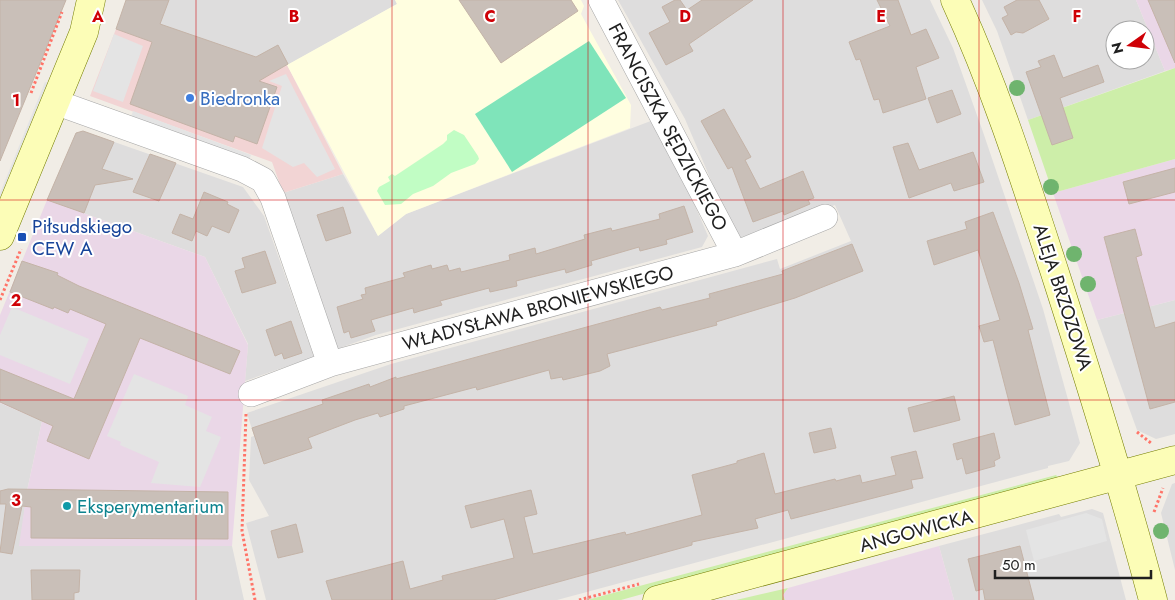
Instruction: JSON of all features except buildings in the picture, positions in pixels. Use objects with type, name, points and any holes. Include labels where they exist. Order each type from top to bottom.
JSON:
[{"type":"street","points":[[0,236],[84,32],[91,0]]},
{"type":"street","name":"FRANCISZKA SĘDZICKIEGO","points":[[601,0],[735,254]]},
{"type":"street","name":"ALEJA BRZOZOWA","points":[[955,0],[982,59],[1014,147],[1119,476],[1153,600]]},
{"type":"street","points":[[56,102],[242,169],[263,180],[274,198],[330,364]]},
{"type":"street","name":"WŁADYSŁAWA BRONIEWSKIEGO","points":[[251,394],[330,364],[735,254],[824,217]]},
{"type":"street","name":"ANGOWICKA","points":[[657,600],[1175,460]]},
{"type":"path","points":[[28,100],[63,9]]},
{"type":"path","points":[[251,394],[246,416],[242,531],[255,600]]},
{"type":"shaded area","points":[[126,0],[395,0],[397,4],[259,81],[205,60]]},
{"type":"shaded area","points":[[395,0],[581,0],[584,6],[581,14],[631,105],[630,128],[406,214],[378,236],[287,65],[397,4]]},
{"type":"shaded area","points":[[618,0],[930,0],[953,48],[1043,309],[1080,443],[1069,461],[1048,466],[1048,468],[557,600],[266,600],[246,523],[269,516],[249,480],[251,437],[254,436],[247,413],[391,364],[777,259],[780,269],[851,241],[835,205],[736,239],[685,119]]},
{"type":"shaded area","points":[[982,0],[1136,0],[1144,20],[1105,20],[1105,70],[1155,70],[1155,47],[1165,71],[1028,120],[997,31]]},
{"type":"shaded area","points":[[1136,0],[1175,0],[1175,68],[1165,71],[1155,47],[1155,20],[1144,20]]},
{"type":"shaded area","points":[[116,29],[259,80],[287,65],[343,174],[283,193],[272,162],[90,96]]},
{"type":"shaded area","points":[[114,34],[143,46],[123,102],[93,91]]},
{"type":"shaded area","points":[[286,74],[335,169],[317,177],[304,163],[293,167],[262,148],[282,86],[269,81]]},
{"type":"shaded area","points":[[45,82],[53,85],[0,215],[0,193]]},
{"type":"shaded area","points":[[133,111],[251,155],[248,163],[130,120]]},
{"type":"shaded area","points":[[656,119],[665,135],[708,236],[702,247],[376,335],[337,349],[283,193],[343,174],[378,236],[406,214]]},
{"type":"shaded area","points":[[83,131],[243,187],[264,216],[314,357],[245,381],[248,344],[205,257],[47,200],[76,133]]},
{"type":"shaded area","points":[[1175,159],[1175,300],[1097,320],[1053,193]]},
{"type":"shaded area","points":[[47,200],[205,257],[248,345],[232,546],[19,546],[27,491],[42,421],[0,403],[0,315]]},
{"type":"shaded area","points":[[1175,300],[1175,434],[1156,439],[1137,430],[1097,320]]},
{"type":"shaded area","points":[[12,307],[89,339],[70,384],[0,355],[0,335]]},
{"type":"shaded area","points":[[134,374],[188,396],[185,405],[212,417],[206,431],[221,437],[200,487],[151,483],[159,462],[120,445],[121,442],[107,436]]},
{"type":"shaded area","points":[[0,403],[42,421],[27,491],[20,546],[232,546],[244,600],[0,600]]},
{"type":"shaded area","points":[[1175,483],[1175,570],[1161,513],[1172,484]]},
{"type":"shaded area","points":[[1092,509],[1103,513],[1126,600],[954,600],[939,546],[1059,514],[1061,517]]},
{"type":"shaded area","points":[[1086,513],[1102,519],[1107,541],[1034,561],[1026,530]]},
{"type":"shaded area","points":[[939,546],[954,600],[785,600],[783,595],[788,588]]},
{"type":"green space","points":[[589,41],[626,98],[512,172],[475,114]]},
{"type":"green space","points":[[1175,68],[1175,159],[1053,193],[1028,120]]},
{"type":"green space","points":[[454,130],[464,135],[478,156],[479,159],[475,164],[451,173],[433,186],[413,194],[401,204],[385,205],[377,191],[379,187],[390,181],[388,177],[392,174],[395,176],[443,144],[447,140],[447,135]]},
{"type":"green space","points":[[1056,475],[1059,478],[621,600],[587,600]]},
{"type":"green space","points":[[788,588],[783,595],[785,600],[736,600]]},
{"type":"place","name":"Biedronka","points":[[190,98]]},
{"type":"place","name":"Piłsudskiego CEW A","points":[[22,237]]},
{"type":"place","name":"Eksperymentarium","points":[[67,506]]}]
